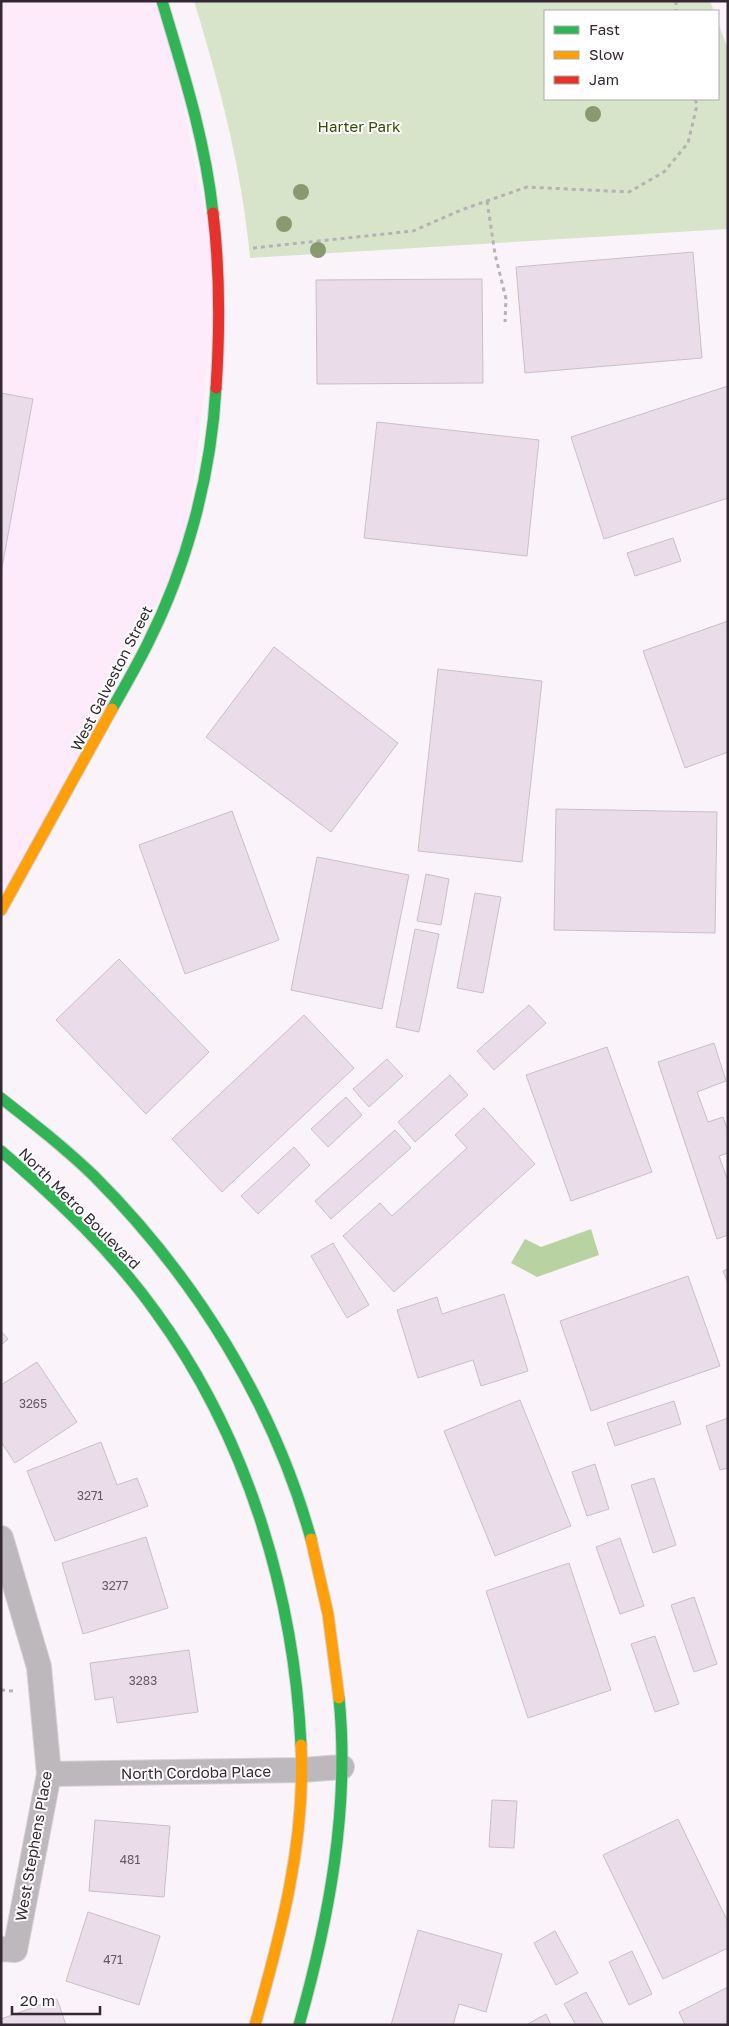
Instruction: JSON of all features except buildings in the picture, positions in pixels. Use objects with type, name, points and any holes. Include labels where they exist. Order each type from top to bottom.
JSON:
[{"type":"street","name":"West Galveston Street","points":[[1,910],[147,646],[165,607],[186,547],[205,471],[217,381],[218,277],[215,222],[200,135],[162,1]]},
{"type":"street","name":"North Metro Boulevard","points":[[1,1098],[52,1138],[106,1188],[139,1225],[199,1302],[224,1340],[254,1395],[294,1484],[320,1576],[330,1626],[340,1704],[342,1767],[337,1846],[331,1888],[318,1954],[299,2025]]},
{"type":"street","name":"North Metro Boulevard","points":[[1,1151],[25,1171],[124,1270],[187,1359],[217,1411],[249,1489],[270,1551],[278,1582],[294,1674],[302,1770],[294,1858],[282,1926],[255,2025]]},
{"type":"street","name":"West Stephens Place","points":[[1,1538],[38,1667],[49,1774],[8,1949]]},
{"type":"street","name":"North Cordoba Place","points":[[49,1774],[302,1770],[342,1767]]},
{"type":"path","points":[[253,248],[413,231],[527,186],[629,192],[664,172],[688,143],[697,104],[695,100]]},
{"type":"path","points":[[487,201],[495,254],[506,300],[505,322]]},
{"type":"path","points":[[1,1690],[13,1690]]},
{"type":"shaded area","points":[[1,1],[162,1],[218,277],[186,547],[1,908]]},
{"type":"shaded area","points":[[591,1229],[599,1255],[537,1277],[511,1263],[525,1239],[541,1247]]},
{"type":"green space","name":"Harter Park","points":[[194,1],[710,1],[714,10],[544,10],[544,100],[719,100],[719,25],[728,49],[728,229],[250,258],[236,160],[213,65]]},
{"type":"traffic: fast","points":[[162,1],[199,132],[213,213]]},
{"type":"traffic: fast","points":[[112,709],[143,653],[161,615],[185,552],[203,487],[209,454],[216,388]]},
{"type":"traffic: fast","points":[[1,1098],[37,1126],[94,1176],[165,1256],[197,1299],[226,1344],[252,1390],[295,1488],[311,1539]]},
{"type":"traffic: fast","points":[[1,1151],[83,1226],[121,1267],[155,1311],[187,1359],[215,1410],[239,1462],[260,1517],[276,1573],[288,1630],[301,1745]]},
{"type":"traffic: fast","points":[[299,2025],[328,1904],[334,1863],[342,1781],[342,1739],[339,1698]]},
{"type":"traffic: slow","points":[[1,910],[112,709]]},
{"type":"traffic: slow","points":[[311,1539],[328,1614],[339,1698]]},
{"type":"traffic: slow","points":[[255,2025],[274,1956],[290,1886],[300,1816],[302,1781],[301,1745]]},
{"type":"traffic: jam","points":[[213,213],[219,300],[216,388]]}]
